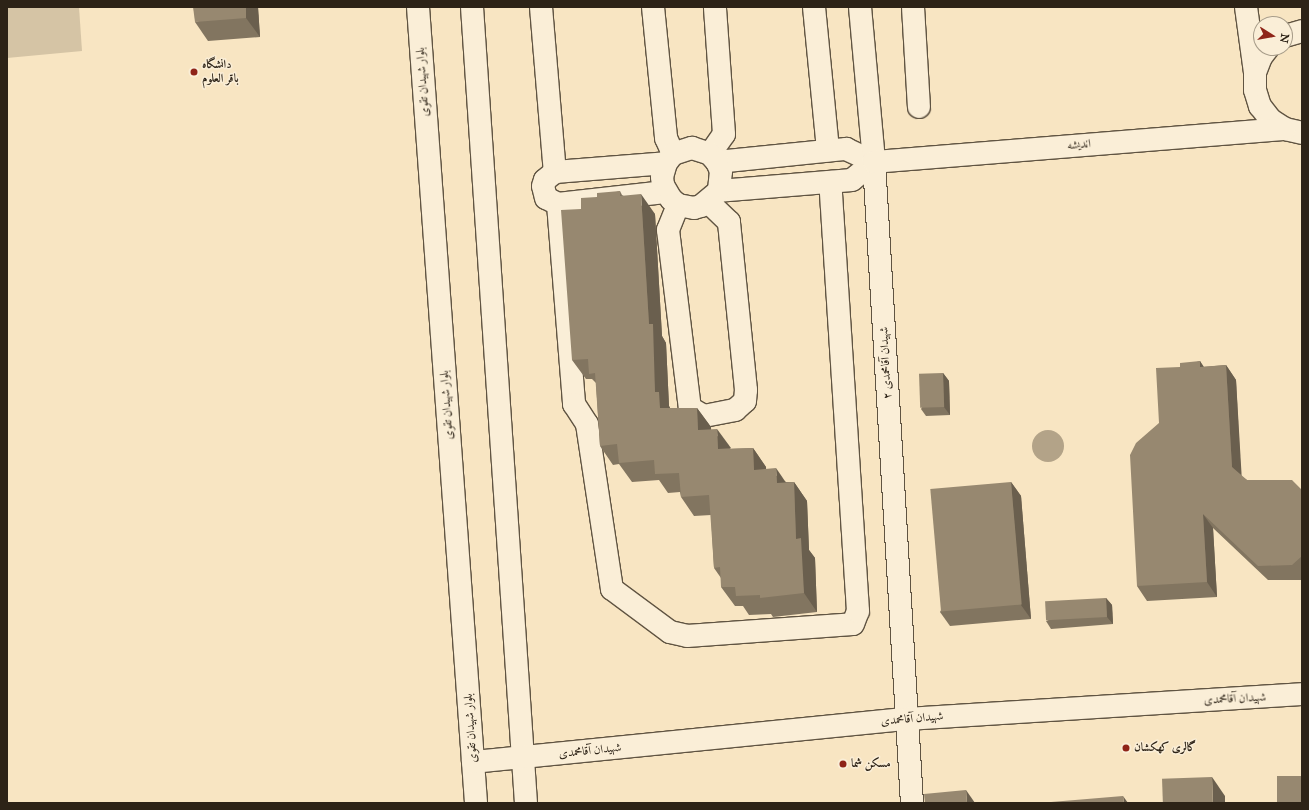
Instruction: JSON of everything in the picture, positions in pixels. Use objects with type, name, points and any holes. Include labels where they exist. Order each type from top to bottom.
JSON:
[{"type":"street","name":"بلوار شهیدان تقوی","points":[[418,7],[476,803]]},
{"type":"street","points":[[472,7],[526,803]]},
{"type":"street","points":[[540,7],[555,172]]},
{"type":"street","points":[[653,7],[666,138],[670,158],[662,177],[672,198],[668,230],[690,408],[704,416],[735,410],[745,401],[746,390],[729,222],[714,197]]},
{"type":"street","points":[[714,197],[721,182],[713,158],[724,134],[715,7]]},
{"type":"street","points":[[814,7],[828,150]]},
{"type":"street","name":"شهیدان آقامحمدی ۲","points":[[860,7],[874,162],[912,803]]},
{"type":"street","points":[[913,7],[919,107]]},
{"type":"street","points":[[1246,7],[1255,73],[1255,90],[1260,106],[1270,120],[1293,131]]},
{"type":"street","points":[[1255,73],[1262,56]]},
{"type":"street","name":"انديشه","points":[[874,162],[1293,131]]},
{"type":"street","points":[[692,148],[713,158],[846,149],[874,162],[852,180],[714,197],[694,208],[672,198],[558,204],[546,198],[543,186],[545,180],[555,172],[670,158],[692,148]]},
{"type":"street","points":[[558,204],[574,404],[587,424],[612,589],[670,632],[687,636],[853,624],[858,611],[830,182]]},
{"type":"street","name":"شهیدان آقامحمدی","points":[[473,762],[906,719],[1302,694]]},
{"type":"shaded area","points":[[7,7],[79,7],[82,51],[7,58]]},
{"type":"shaded area","points":[[1051,430],[1057,432],[1062,437],[1064,446],[1062,455],[1057,460],[1045,462],[1039,460],[1034,455],[1032,443],[1034,437],[1039,432]]},
{"type":"building","points":[[193,7],[246,7],[246,18],[195,22]]},
{"type":"building","points":[[620,191],[620,196],[641,194],[649,324],[653,324],[655,392],[659,392],[660,408],[697,408],[698,430],[717,429],[718,449],[753,448],[754,470],[776,468],[777,483],[794,482],[796,539],[801,538],[804,593],[760,598],[760,595],[736,596],[735,587],[721,587],[720,567],[714,568],[709,495],[681,497],[679,473],[655,474],[654,460],[619,463],[617,444],[600,446],[595,373],[589,374],[588,359],[572,360],[561,210],[581,209],[581,198],[597,197],[597,193]]},
{"type":"building","points":[[1200,361],[1200,367],[1226,365],[1232,467],[1247,480],[1292,480],[1302,490],[1302,556],[1292,565],[1258,566],[1203,514],[1207,582],[1137,586],[1130,455],[1136,443],[1159,423],[1156,368],[1180,367],[1180,363]]},
{"type":"building","points":[[943,373],[944,407],[920,408],[919,374]]},
{"type":"building","points":[[1011,482],[1022,605],[941,612],[930,489]]},
{"type":"building","points":[[1106,598],[1107,617],[1046,620],[1045,601]]},
{"type":"building","points":[[1277,776],[1302,776],[1302,803],[1277,803]]},
{"type":"building","points":[[1212,777],[1213,803],[1163,803],[1162,779]]},
{"type":"building","points":[[966,790],[967,803],[925,803],[924,794]]},
{"type":"building","points":[[1123,796],[1124,803],[1039,803]]},
{"type":"place","name":"دانشگاه باقر العلوم","points":[[194,72]]},
{"type":"place","name":"گالری کهکشان","points":[[1126,748]]},
{"type":"place","name":"مسکن شما","points":[[843,764]]}]
